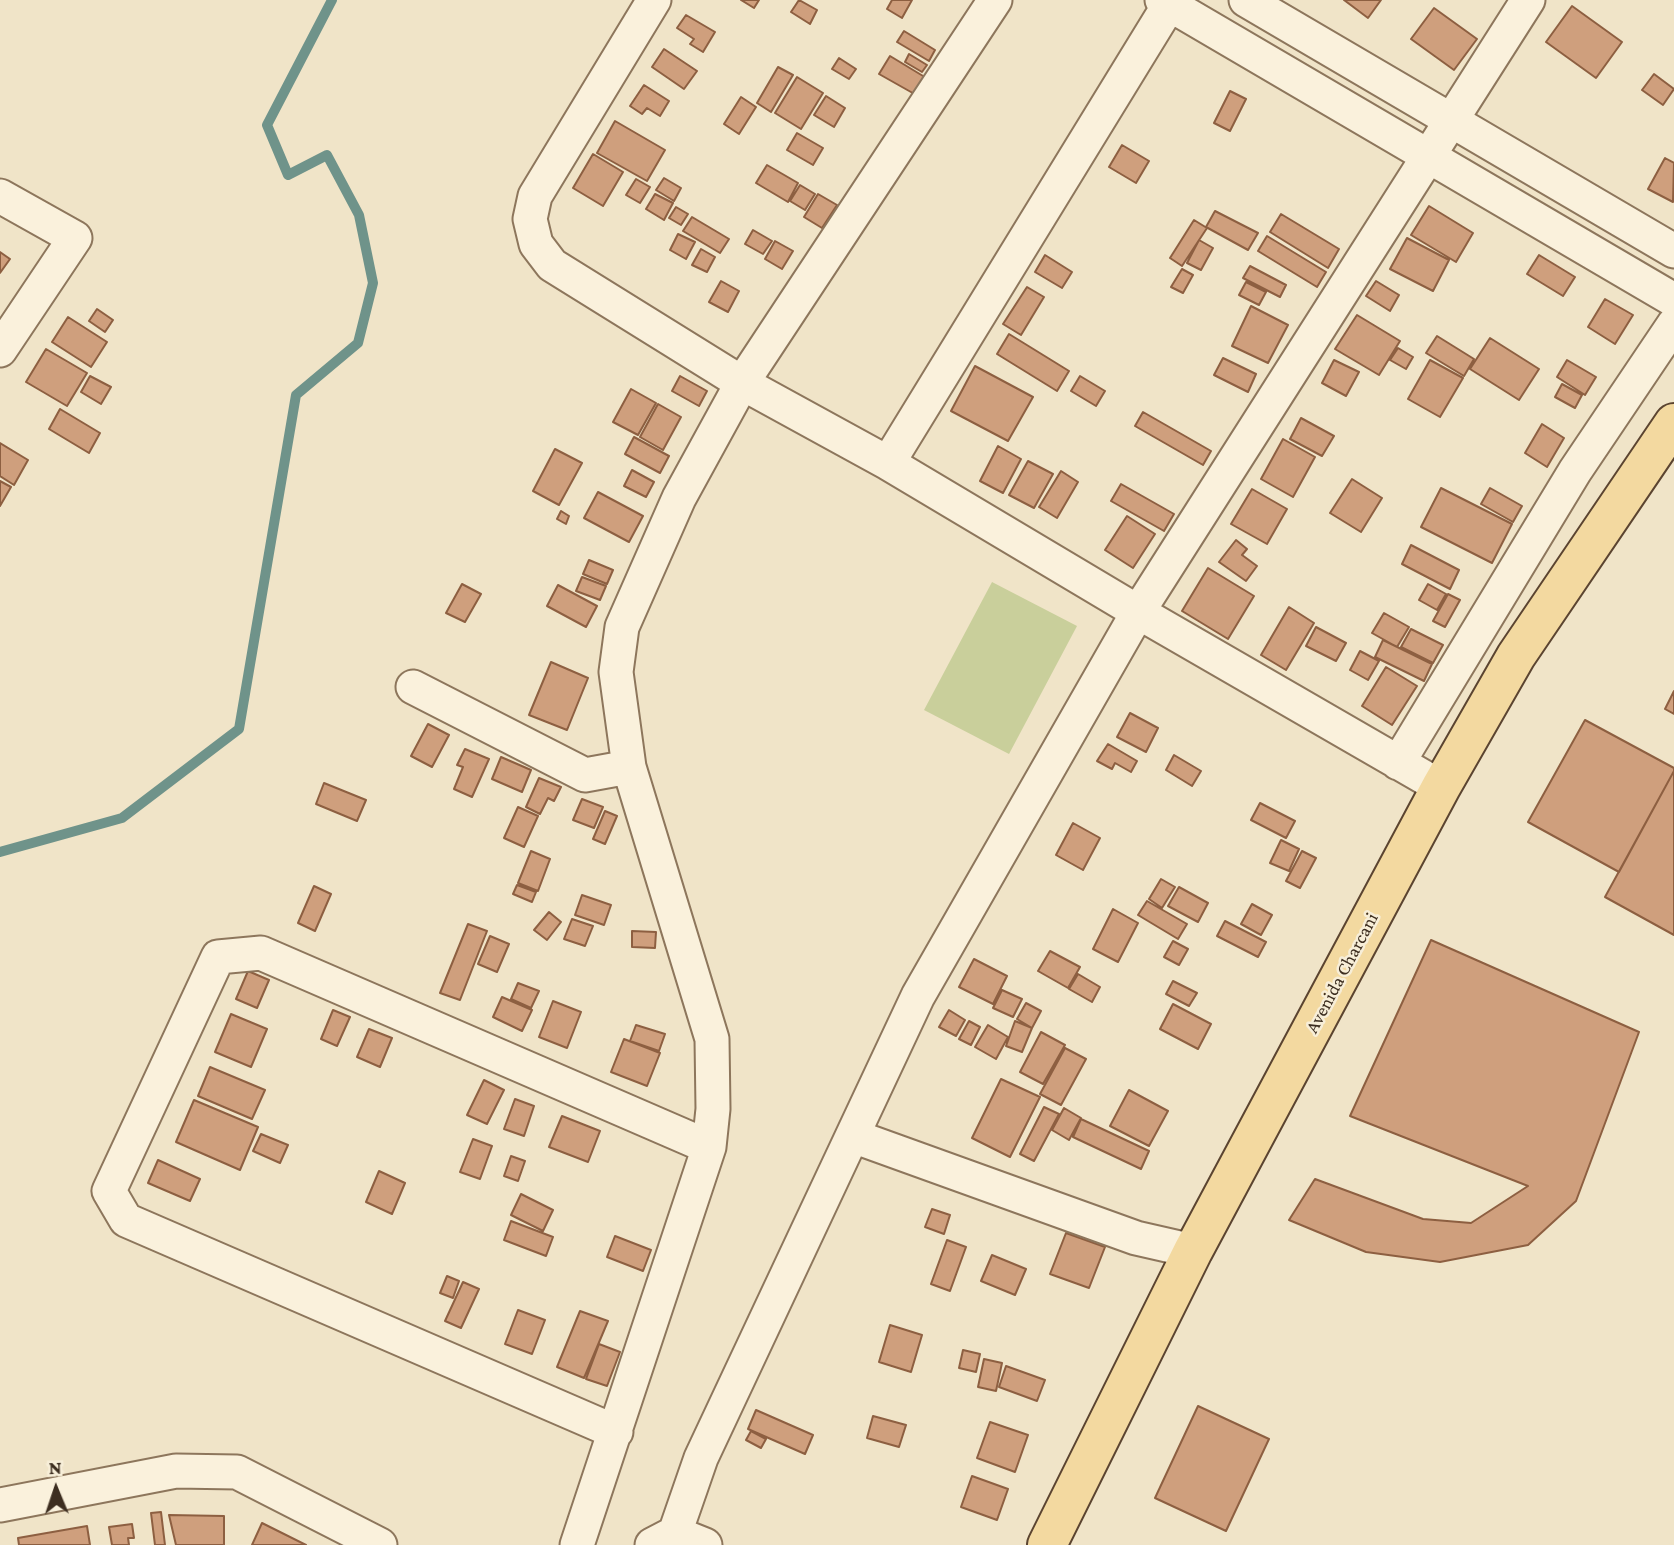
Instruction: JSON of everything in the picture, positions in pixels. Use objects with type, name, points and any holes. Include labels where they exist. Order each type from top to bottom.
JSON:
[{"type":"main road","name":"Avenida Charcani","points":[[1047,1545],[1193,1251],[1441,787],[1516,656],[1674,423]]},
{"type":"street","points":[[654,0],[535,196],[530,219],[536,244],[552,265],[742,383],[888,463],[1138,612],[1441,787]]},
{"type":"street","points":[[577,1545],[709,1147],[713,1109],[712,1039],[629,767],[616,672],[622,626],[679,498],[742,383],[995,0]]},
{"type":"street","points":[[1246,0],[1674,251]]},
{"type":"street","points":[[677,1541],[701,1458],[918,996],[1138,612],[1528,0]]},
{"type":"street","points":[[888,463],[1168,1],[1674,300]]},
{"type":"street","points":[[0,196],[75,238],[0,350]]},
{"type":"street","points":[[1398,763],[1575,471],[1674,324]]},
{"type":"street","points":[[413,687],[585,775],[629,767]]},
{"type":"street","points":[[616,1432],[126,1220],[109,1191],[218,957],[261,953],[709,1147]]},
{"type":"street","points":[[853,1136],[1136,1238],[1193,1251]]},
{"type":"street","points":[[0,1505],[176,1471],[237,1472],[380,1545]]},
{"type":"green space","points":[[992,582],[1077,626],[1009,754],[924,710]]},
{"type":"building","points":[[741,0],[759,0],[754,8]]},
{"type":"building","points":[[799,0],[817,10],[810,24],[791,12]]},
{"type":"building","points":[[892,0],[912,0],[902,18],[887,9]]},
{"type":"building","points":[[1344,0],[1381,0],[1368,18]]},
{"type":"building","points":[[1572,6],[1622,42],[1596,78],[1546,42]]},
{"type":"building","points":[[1434,8],[1477,39],[1454,70],[1411,39]]},
{"type":"building","points":[[686,15],[715,32],[703,52],[690,44],[694,39],[677,28]]},
{"type":"building","points":[[904,31],[935,50],[929,61],[897,42]]},
{"type":"building","points":[[664,49],[697,71],[684,89],[652,67]]},
{"type":"building","points":[[909,54],[927,65],[922,72],[905,62]]},
{"type":"building","points":[[890,56],[928,79],[918,96],[879,74]]},
{"type":"building","points":[[839,58],[856,69],[849,79],[832,69]]},
{"type":"building","points":[[778,67],[793,75],[771,112],[757,103]]},
{"type":"building","points":[[1654,74],[1674,89],[1663,105],[1642,90]]},
{"type":"building","points":[[797,77],[823,93],[801,129],[775,113]]},
{"type":"building","points":[[644,85],[669,101],[660,116],[647,108],[642,114],[630,106]]},
{"type":"building","points":[[1230,91],[1246,99],[1230,131],[1214,123]]},
{"type":"building","points":[[826,96],[845,108],[834,127],[814,115]]},
{"type":"building","points":[[741,97],[756,107],[739,134],[724,124]]},
{"type":"building","points":[[615,121],[665,150],[647,181],[597,153]]},
{"type":"building","points":[[797,133],[823,148],[813,165],[787,150]]},
{"type":"building","points":[[1122,145],[1149,161],[1136,183],[1109,167]]},
{"type":"building","points":[[593,154],[623,172],[603,206],[573,188]]},
{"type":"building","points":[[1665,158],[1674,163],[1673,202],[1648,189]]},
{"type":"building","points":[[767,165],[798,183],[788,202],[756,183]]},
{"type":"building","points":[[664,178],[681,188],[674,201],[656,190]]},
{"type":"building","points":[[636,179],[650,187],[640,203],[626,195]]},
{"type":"building","points":[[800,185],[815,194],[805,210],[790,201]]},
{"type":"building","points":[[655,194],[673,203],[664,220],[646,209]]},
{"type":"building","points":[[818,194],[837,205],[822,228],[804,217]]},
{"type":"building","points":[[1429,206],[1473,233],[1456,262],[1411,235]]},
{"type":"building","points":[[676,207],[688,214],[681,225],[669,218]]},
{"type":"building","points":[[1215,211],[1258,233],[1248,250],[1206,227]]},
{"type":"building","points":[[1281,214],[1339,249],[1328,268],[1270,232]]},
{"type":"building","points":[[692,217],[729,239],[720,253],[683,231]]},
{"type":"building","points":[[1194,220],[1207,228],[1182,266],[1170,258]]},
{"type":"building","points":[[753,230],[772,241],[763,254],[745,244]]},
{"type":"building","points":[[678,234],[695,242],[686,259],[670,250]]},
{"type":"building","points":[[1267,236],[1326,272],[1317,287],[1258,251]]},
{"type":"building","points":[[1407,238],[1449,260],[1433,291],[1390,269]]},
{"type":"building","points":[[1199,240],[1213,248],[1201,270],[1187,263]]},
{"type":"building","points":[[775,241],[793,251],[782,269],[765,259]]},
{"type":"building","points":[[701,249],[715,257],[707,272],[692,265]]},
{"type":"building","points":[[0,252],[10,259],[0,273]]},
{"type":"building","points":[[1045,255],[1072,272],[1062,288],[1035,272]]},
{"type":"building","points":[[1539,255],[1575,277],[1563,296],[1527,274]]},
{"type":"building","points":[[1250,266],[1286,285],[1280,297],[1243,278]]},
{"type":"building","points":[[1182,269],[1193,275],[1183,293],[1171,287]]},
{"type":"building","points":[[721,281],[739,291],[728,312],[709,302]]},
{"type":"building","points":[[1376,281],[1399,295],[1390,311],[1366,296]]},
{"type":"building","points":[[1246,282],[1266,292],[1259,305],[1239,295]]},
{"type":"building","points":[[1027,287],[1044,297],[1021,335],[1003,324]]},
{"type":"building","points":[[1605,299],[1633,315],[1615,344],[1588,327]]},
{"type":"building","points":[[1251,306],[1288,325],[1268,363],[1232,346]]},
{"type":"building","points":[[97,309],[113,320],[105,332],[89,321]]},
{"type":"building","points":[[1357,315],[1400,341],[1379,375],[1335,349]]},
{"type":"building","points":[[68,317],[107,342],[91,367],[52,342]]},
{"type":"building","points":[[1009,334],[1069,371],[1057,391],[997,354]]},
{"type":"building","points":[[1437,336],[1474,359],[1464,376],[1426,353]]},
{"type":"building","points":[[1490,338],[1539,369],[1519,400],[1470,369]]},
{"type":"building","points":[[1398,348],[1413,357],[1406,369],[1390,360]]},
{"type":"building","points":[[46,349],[87,373],[67,406],[26,382]]},
{"type":"building","points":[[1223,358],[1256,374],[1248,392],[1214,375]]},
{"type":"building","points":[[1334,360],[1359,372],[1346,396],[1322,383]]},
{"type":"building","points":[[1430,360],[1463,378],[1440,417],[1408,399]]},
{"type":"building","points":[[1567,360],[1596,377],[1585,395],[1557,377]]},
{"type":"building","points":[[975,366],[1033,397],[1008,441],[951,411]]},
{"type":"building","points":[[90,376],[111,387],[101,404],[81,392]]},
{"type":"building","points":[[680,376],[707,391],[699,406],[672,391]]},
{"type":"building","points":[[1080,376],[1105,391],[1096,406],[1071,391]]},
{"type":"building","points":[[1562,384],[1582,395],[1575,408],[1555,397]]},
{"type":"building","points":[[631,389],[656,403],[638,435],[613,422]]},
{"type":"building","points":[[658,404],[681,417],[663,450],[640,437]]},
{"type":"building","points":[[60,409],[100,433],[89,453],[49,429]]},
{"type":"building","points":[[1143,412],[1211,451],[1203,465],[1135,426]]},
{"type":"building","points":[[1301,418],[1334,436],[1322,456],[1290,439]]},
{"type":"building","points":[[1542,424],[1564,438],[1547,467],[1525,453]]},
{"type":"building","points":[[634,437],[669,456],[660,473],[625,454]]},
{"type":"building","points":[[1283,439],[1315,457],[1293,497],[1261,479]]},
{"type":"building","points":[[0,443],[28,460],[14,485],[0,476]]},
{"type":"building","points":[[998,446],[1021,459],[1003,493],[980,481]]},
{"type":"building","points":[[555,449],[582,463],[559,505],[533,491]]},
{"type":"building","points":[[1028,461],[1053,474],[1034,508],[1009,495]]},
{"type":"building","points":[[632,470],[654,482],[646,497],[624,486]]},
{"type":"building","points":[[1061,471],[1078,482],[1057,518],[1039,507]]},
{"type":"building","points":[[1352,479],[1382,498],[1361,532],[1330,513]]},
{"type":"building","points":[[0,481],[11,487],[0,506]]},
{"type":"building","points":[[1121,484],[1174,514],[1164,531],[1111,501]]},
{"type":"building","points":[[1441,488],[1512,524],[1492,563],[1421,527]]},
{"type":"building","points":[[1490,488],[1522,506],[1513,522],[1481,504]]},
{"type":"building","points":[[1252,489],[1287,509],[1267,544],[1231,524]]},
{"type":"building","points":[[598,492],[643,516],[629,542],[584,518]]},
{"type":"building","points":[[561,511],[569,516],[566,524],[557,519]]},
{"type":"building","points":[[1127,516],[1155,534],[1133,568],[1105,550]]},
{"type":"building","points":[[1236,540],[1247,549],[1242,555],[1257,566],[1246,581],[1219,562]]},
{"type":"building","points":[[1411,545],[1459,570],[1450,589],[1402,564]]},
{"type":"building","points":[[589,560],[613,570],[607,584],[583,574]]},
{"type":"building","points":[[1208,568],[1254,596],[1228,639],[1182,611]]},
{"type":"building","points":[[582,577],[606,586],[600,600],[576,591]]},
{"type":"building","points":[[462,584],[481,594],[465,622],[446,613]]},
{"type":"building","points":[[1428,584],[1446,594],[1437,610],[1419,600]]},
{"type":"building","points":[[558,585],[597,606],[586,627],[547,606]]},
{"type":"building","points":[[1448,594],[1460,600],[1445,627],[1433,621]]},
{"type":"building","points":[[1289,607],[1314,623],[1286,670],[1261,655]]},
{"type":"building","points":[[1384,613],[1409,627],[1397,647],[1372,633]]},
{"type":"building","points":[[1316,627],[1346,643],[1336,661],[1306,646]]},
{"type":"building","points":[[1411,629],[1443,645],[1433,663],[1401,647]]},
{"type":"building","points":[[1383,640],[1432,664],[1424,681],[1375,657]]},
{"type":"building","points":[[1360,651],[1379,661],[1368,680],[1350,670]]},
{"type":"building","points":[[551,662],[588,678],[567,730],[529,715]]},
{"type":"building","points":[[1386,667],[1417,686],[1392,725],[1362,706]]},
{"type":"building","points":[[1674,691],[1674,714],[1665,709]]},
{"type":"building","points":[[1130,713],[1158,728],[1146,752],[1117,737]]},
{"type":"building","points":[[1585,720],[1674,768],[1619,872],[1528,822]]},
{"type":"building","points":[[428,724],[449,735],[432,767],[411,756]]},
{"type":"building","points":[[1108,744],[1137,761],[1131,772],[1115,763],[1112,769],[1097,761]]},
{"type":"building","points":[[465,749],[489,759],[472,797],[454,789],[463,767],[457,765]]},
{"type":"building","points":[[1174,755],[1201,771],[1192,786],[1166,770]]},
{"type":"building","points":[[501,757],[531,770],[522,792],[492,779]]},
{"type":"building","points":[[1674,771],[1674,935],[1605,897]]},
{"type":"building","points":[[539,778],[561,787],[554,801],[548,798],[540,814],[526,807]]},
{"type":"building","points":[[324,783],[366,800],[357,821],[316,804]]},
{"type":"building","points":[[582,799],[603,807],[594,828],[573,820]]},
{"type":"building","points":[[1260,803],[1295,821],[1286,838],[1251,820]]},
{"type":"building","points":[[518,807],[538,816],[524,847],[504,838]]},
{"type":"building","points":[[605,811],[617,816],[605,844],[593,839]]},
{"type":"building","points":[[1073,823],[1100,838],[1083,870],[1056,855]]},
{"type":"building","points":[[1281,840],[1299,849],[1289,871],[1270,863]]},
{"type":"building","points":[[531,851],[550,859],[538,891],[518,883]]},
{"type":"building","points":[[1302,851],[1316,858],[1300,888],[1286,881]]},
{"type":"building","points":[[1161,879],[1175,887],[1162,908],[1149,899]]},
{"type":"building","points":[[517,885],[536,892],[532,902],[513,894]]},
{"type":"building","points":[[314,886],[331,894],[315,931],[298,923]]},
{"type":"building","points":[[1179,887],[1208,903],[1198,922],[1168,906]]},
{"type":"building","points":[[582,895],[611,905],[604,925],[575,915]]},
{"type":"building","points":[[1147,901],[1187,924],[1178,939],[1138,915]]},
{"type":"building","points":[[1252,904],[1272,915],[1261,935],[1241,924]]},
{"type":"building","points":[[1113,909],[1138,923],[1118,962],[1093,949]]},
{"type":"building","points":[[549,912],[561,922],[547,940],[534,930]]},
{"type":"building","points":[[572,919],[593,926],[585,946],[564,939]]},
{"type":"building","points":[[1225,921],[1266,942],[1258,957],[1217,936]]},
{"type":"building","points":[[468,924],[487,931],[460,1000],[440,993]]},
{"type":"building","points":[[632,931],[656,932],[655,948],[632,947]]},
{"type":"building","points":[[490,936],[509,944],[497,972],[478,964]]},
{"type":"building","points":[[1431,940],[1639,1032],[1576,1201],[1528,1245],[1440,1262],[1366,1252],[1289,1220],[1315,1179],[1423,1219],[1471,1223],[1528,1186],[1350,1116]]},
{"type":"building","points":[[1173,941],[1188,949],[1179,965],[1164,957]]},
{"type":"building","points":[[1050,951],[1080,967],[1068,988],[1038,971]]},
{"type":"building","points":[[974,959],[1007,976],[993,1004],[959,987]]},
{"type":"building","points":[[248,971],[269,980],[257,1008],[236,999]]},
{"type":"building","points":[[1078,974],[1100,987],[1092,1002],[1069,989]]},
{"type":"building","points":[[1173,981],[1197,993],[1189,1006],[1166,994]]},
{"type":"building","points":[[518,983],[539,991],[531,1008],[511,999]]},
{"type":"building","points":[[1002,990],[1022,999],[1013,1017],[993,1008]]},
{"type":"building","points":[[502,997],[532,1010],[522,1031],[493,1017]]},
{"type":"building","points":[[553,1001],[581,1012],[567,1048],[539,1037]]},
{"type":"building","points":[[1026,1003],[1041,1011],[1032,1028],[1017,1019]]},
{"type":"building","points":[[1173,1004],[1211,1024],[1198,1049],[1160,1029]]},
{"type":"building","points":[[333,1010],[350,1017],[337,1046],[321,1039]]},
{"type":"building","points":[[949,1010],[965,1020],[956,1036],[939,1027]]},
{"type":"building","points":[[231,1014],[267,1029],[251,1067],[215,1052]]},
{"type":"building","points":[[969,1021],[980,1027],[971,1045],[959,1039]]},
{"type":"building","points":[[1015,1021],[1032,1028],[1022,1052],[1006,1046]]},
{"type":"building","points":[[636,1025],[665,1034],[659,1051],[630,1041]]},
{"type":"building","points":[[988,1025],[1008,1037],[996,1059],[975,1047]]},
{"type":"building","points":[[369,1029],[392,1038],[380,1067],[357,1057]]},
{"type":"building","points":[[1041,1032],[1065,1045],[1043,1084],[1020,1072]]},
{"type":"building","points":[[624,1039],[660,1053],[647,1086],[611,1072]]},
{"type":"building","points":[[1065,1048],[1086,1059],[1061,1105],[1040,1094]]},
{"type":"building","points":[[210,1067],[265,1090],[252,1119],[198,1096]]},
{"type":"building","points":[[1001,1079],[1040,1097],[1010,1157],[972,1138]]},
{"type":"building","points":[[484,1080],[504,1090],[487,1124],[467,1115]]},
{"type":"building","points":[[1129,1090],[1168,1111],[1149,1146],[1110,1126]]},
{"type":"building","points":[[515,1099],[534,1106],[524,1136],[504,1129]]},
{"type":"building","points":[[194,1100],[258,1127],[240,1170],[176,1142]]},
{"type":"building","points":[[1044,1107],[1059,1114],[1034,1161],[1020,1154]]},
{"type":"building","points":[[1064,1108],[1081,1118],[1069,1140],[1052,1130]]},
{"type":"building","points":[[562,1116],[600,1131],[588,1162],[549,1147]]},
{"type":"building","points":[[1081,1119],[1149,1151],[1141,1169],[1073,1137]]},
{"type":"building","points":[[261,1134],[288,1145],[280,1163],[253,1151]]},
{"type":"building","points":[[473,1139],[492,1146],[480,1179],[460,1172]]},
{"type":"building","points":[[511,1156],[525,1161],[518,1181],[504,1176]]},
{"type":"building","points":[[158,1160],[200,1179],[190,1201],[148,1183]]},
{"type":"building","points":[[379,1171],[405,1183],[392,1214],[366,1202]]},
{"type":"building","points":[[521,1194],[553,1210],[543,1231],[511,1215]]},
{"type":"building","points":[[932,1209],[950,1215],[944,1234],[925,1227]]},
{"type":"building","points":[[511,1221],[553,1237],[546,1256],[504,1240]]},
{"type":"building","points":[[1066,1233],[1105,1247],[1089,1288],[1050,1274]]},
{"type":"building","points":[[615,1236],[651,1250],[643,1271],[607,1257]]},
{"type":"building","points":[[947,1240],[966,1247],[950,1291],[931,1284]]},
{"type":"building","points":[[992,1255],[1026,1269],[1015,1295],[981,1281]]},
{"type":"building","points":[[447,1276],[459,1281],[453,1298],[440,1293]]},
{"type":"building","points":[[463,1282],[479,1289],[461,1328],[445,1321]]},
{"type":"building","points":[[518,1310],[545,1320],[532,1354],[505,1344]]},
{"type":"building","points":[[580,1311],[608,1321],[584,1378],[557,1367]]},
{"type":"building","points":[[890,1325],[922,1335],[911,1372],[879,1362]]},
{"type":"building","points":[[599,1344],[620,1352],[607,1386],[586,1379]]},
{"type":"building","points":[[963,1350],[980,1354],[976,1372],[959,1368]]},
{"type":"building","points":[[984,1359],[1002,1363],[996,1391],[978,1387]]},
{"type":"building","points":[[1006,1366],[1045,1380],[1037,1401],[999,1387]]},
{"type":"building","points":[[1198,1406],[1269,1439],[1226,1531],[1155,1498]]},
{"type":"building","points":[[756,1410],[813,1435],[805,1454],[748,1429]]},
{"type":"building","points":[[873,1416],[906,1425],[899,1447],[867,1438]]},
{"type":"building","points":[[990,1422],[1028,1435],[1015,1472],[977,1458]]},
{"type":"building","points":[[751,1431],[766,1439],[761,1448],[746,1440]]},
{"type":"building","points":[[972,1476],[1008,1489],[997,1520],[961,1507]]},
{"type":"building","points":[[161,1512],[165,1545],[155,1545],[151,1513]]},
{"type":"building","points":[[169,1515],[224,1516],[224,1545],[176,1545]]},
{"type":"building","points":[[262,1523],[306,1545],[252,1545]]},
{"type":"building","points":[[132,1524],[134,1538],[128,1538],[129,1545],[112,1545],[109,1527]]},
{"type":"building","points":[[87,1526],[90,1545],[19,1545],[18,1538]]},
{"type":"waterway","points":[[0,852],[122,818],[239,729],[296,395],[358,343],[373,283],[359,215],[327,155],[288,175],[267,125],[332,0]]}]
